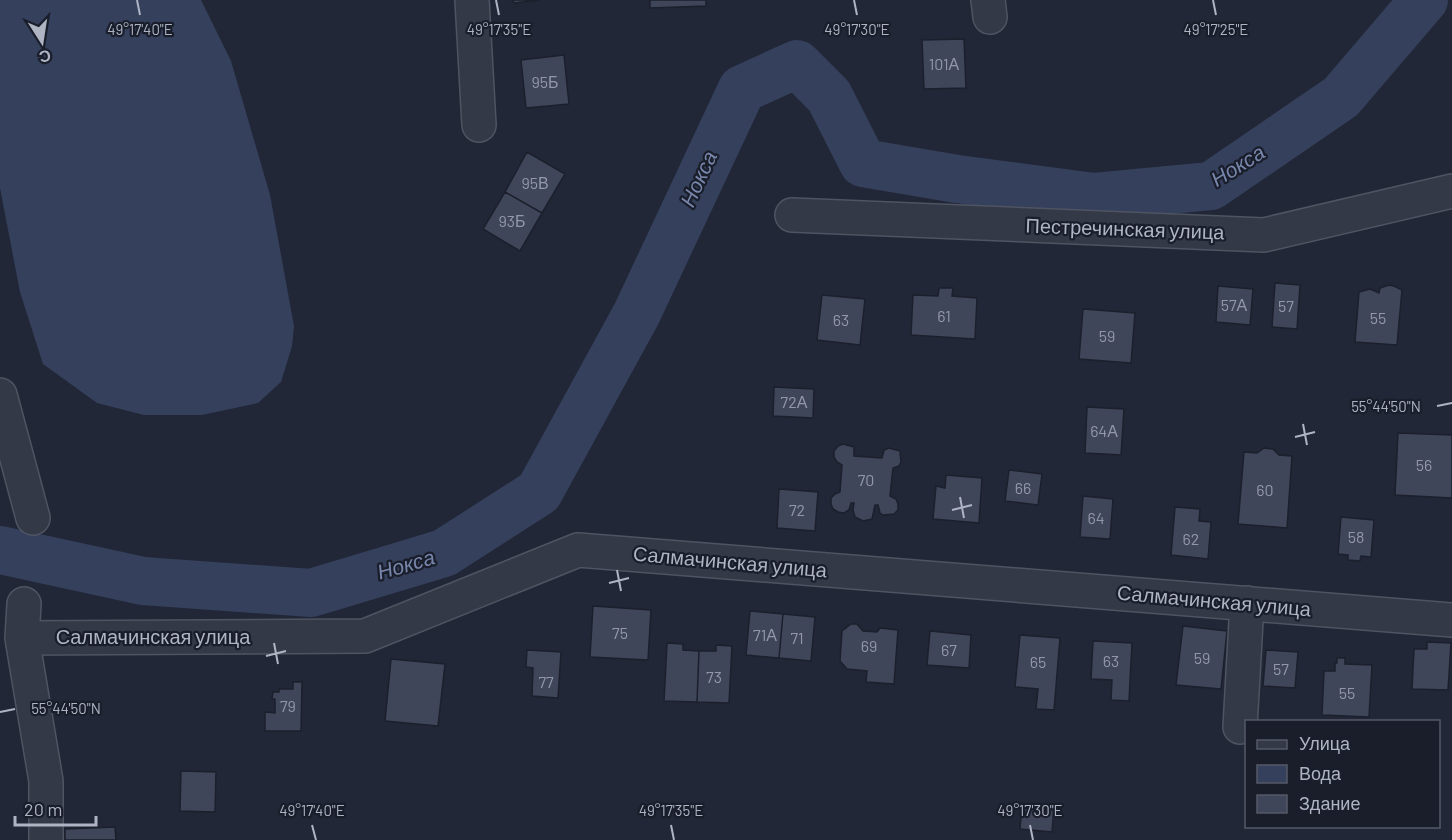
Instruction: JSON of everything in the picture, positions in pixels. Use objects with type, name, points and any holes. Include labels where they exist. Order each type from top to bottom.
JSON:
[{"type":"street","points":[[472,0],[478,125]]},
{"type":"street","name":"Пестречинская улица","points":[[792,215],[1264,236],[1452,191]]},
{"type":"street","points":[[0,395],[33,518]]},
{"type":"street","name":"Салмачинская улица","points":[[22,638],[364,636],[578,550],[1452,620]]},
{"type":"street","points":[[1240,727],[1247,603]]},
{"type":"street","points":[[24,604],[22,638],[46,781],[46,840]]},
{"type":"water","points":[[0,0],[201,0],[231,61],[270,195],[294,326],[292,346],[281,382],[258,403],[202,415],[144,415],[97,403],[43,364],[20,292],[0,188]]},
{"type":"building","points":[[513,0],[540,0],[514,3]]},
{"type":"building","points":[[650,0],[706,0],[706,6],[650,8]]},
{"type":"building","points":[[964,39],[966,88],[924,89],[922,40]]},
{"type":"building","points":[[564,55],[569,104],[526,108],[521,60]]},
{"type":"building","points":[[527,152],[565,174],[542,213],[505,192]]},
{"type":"building","points":[[505,192],[542,213],[520,251],[483,229]]},
{"type":"building","points":[[1275,283],[1300,285],[1297,329],[1272,327]]},
{"type":"building","points":[[1389,285],[1402,290],[1397,345],[1355,342],[1359,292],[1370,289],[1379,293],[1380,288]]},
{"type":"building","points":[[1218,286],[1253,289],[1250,325],[1216,322]]},
{"type":"building","points":[[939,288],[953,288],[952,296],[977,298],[975,339],[911,335],[913,295],[938,296]]},
{"type":"building","points":[[822,295],[865,299],[860,345],[817,340]]},
{"type":"building","points":[[1083,309],[1135,313],[1131,363],[1079,359]]},
{"type":"building","points":[[774,387],[814,389],[813,418],[773,416]]},
{"type":"building","points":[[1087,407],[1124,409],[1121,455],[1085,453]]},
{"type":"building","points":[[1398,433],[1452,435],[1452,498],[1395,495]]},
{"type":"building","points":[[843,444],[854,447],[854,456],[882,458],[884,450],[889,448],[900,451],[901,462],[899,466],[893,468],[890,496],[896,499],[898,504],[898,510],[894,514],[883,515],[878,505],[875,505],[872,519],[863,521],[855,517],[854,503],[851,503],[849,510],[844,513],[833,509],[831,498],[840,492],[842,465],[834,457],[834,451]]},
{"type":"building","points":[[1264,448],[1273,449],[1279,455],[1292,456],[1287,528],[1238,524],[1244,452],[1257,453]]},
{"type":"building","points":[[1009,470],[1042,474],[1038,505],[1005,501]]},
{"type":"building","points":[[946,475],[982,478],[979,523],[933,519],[936,486],[945,488]]},
{"type":"building","points":[[779,489],[818,492],[815,531],[777,528]]},
{"type":"building","points":[[1083,496],[1113,499],[1110,539],[1080,537]]},
{"type":"building","points":[[1175,507],[1200,509],[1199,521],[1211,522],[1208,559],[1171,555]]},
{"type":"building","points":[[1341,517],[1374,520],[1371,557],[1361,556],[1360,561],[1348,560],[1348,555],[1338,554]]},
{"type":"building","points":[[593,606],[651,610],[648,660],[590,657]]},
{"type":"building","points":[[750,611],[783,614],[779,658],[746,655]]},
{"type":"building","points":[[783,614],[815,617],[811,661],[779,658]]},
{"type":"building","points":[[851,624],[857,624],[863,631],[877,632],[880,628],[898,630],[894,684],[866,682],[867,671],[847,669],[840,661],[842,631]]},
{"type":"building","points":[[1183,626],[1227,631],[1221,689],[1176,685]]},
{"type":"building","points":[[930,631],[971,635],[969,668],[927,665]]},
{"type":"building","points":[[1020,635],[1060,638],[1054,710],[1036,709],[1038,689],[1015,687]]},
{"type":"building","points":[[1020,635],[1060,638],[1054,710],[1036,709],[1038,689],[1015,687]]},
{"type":"building","points":[[1093,641],[1132,643],[1129,701],[1111,700],[1112,680],[1091,679]]},
{"type":"building","points":[[1427,642],[1451,643],[1448,690],[1412,689],[1414,649],[1427,649]]},
{"type":"building","points":[[667,643],[683,644],[683,650],[699,651],[697,702],[664,701]]},
{"type":"building","points":[[716,645],[732,646],[729,703],[697,702],[699,651],[716,651]]},
{"type":"building","points":[[527,650],[561,652],[558,698],[532,696],[533,668],[526,667]]},
{"type":"building","points":[[1266,650],[1298,652],[1295,688],[1263,686]]},
{"type":"building","points":[[1337,658],[1345,658],[1345,664],[1372,665],[1369,717],[1322,715],[1324,671],[1335,671]]},
{"type":"building","points":[[391,659],[445,664],[438,726],[385,721]]},
{"type":"building","points":[[293,682],[302,682],[301,731],[265,731],[265,712],[275,713],[273,692],[279,692],[279,689],[293,689]]},
{"type":"building","points":[[181,771],[216,772],[215,812],[180,811]]},
{"type":"building","points":[[1022,805],[1054,808],[1052,832],[1020,829]]},
{"type":"building","points":[[115,827],[116,840],[65,840],[65,829]]},
{"type":"waterway","name":"Нокса","points":[[0,550],[143,581],[311,593],[444,553],[539,492],[637,313],[742,89],[797,64],[829,96],[863,163],[957,179],[1094,197],[1211,186],[1341,97],[1424,0]]}]
